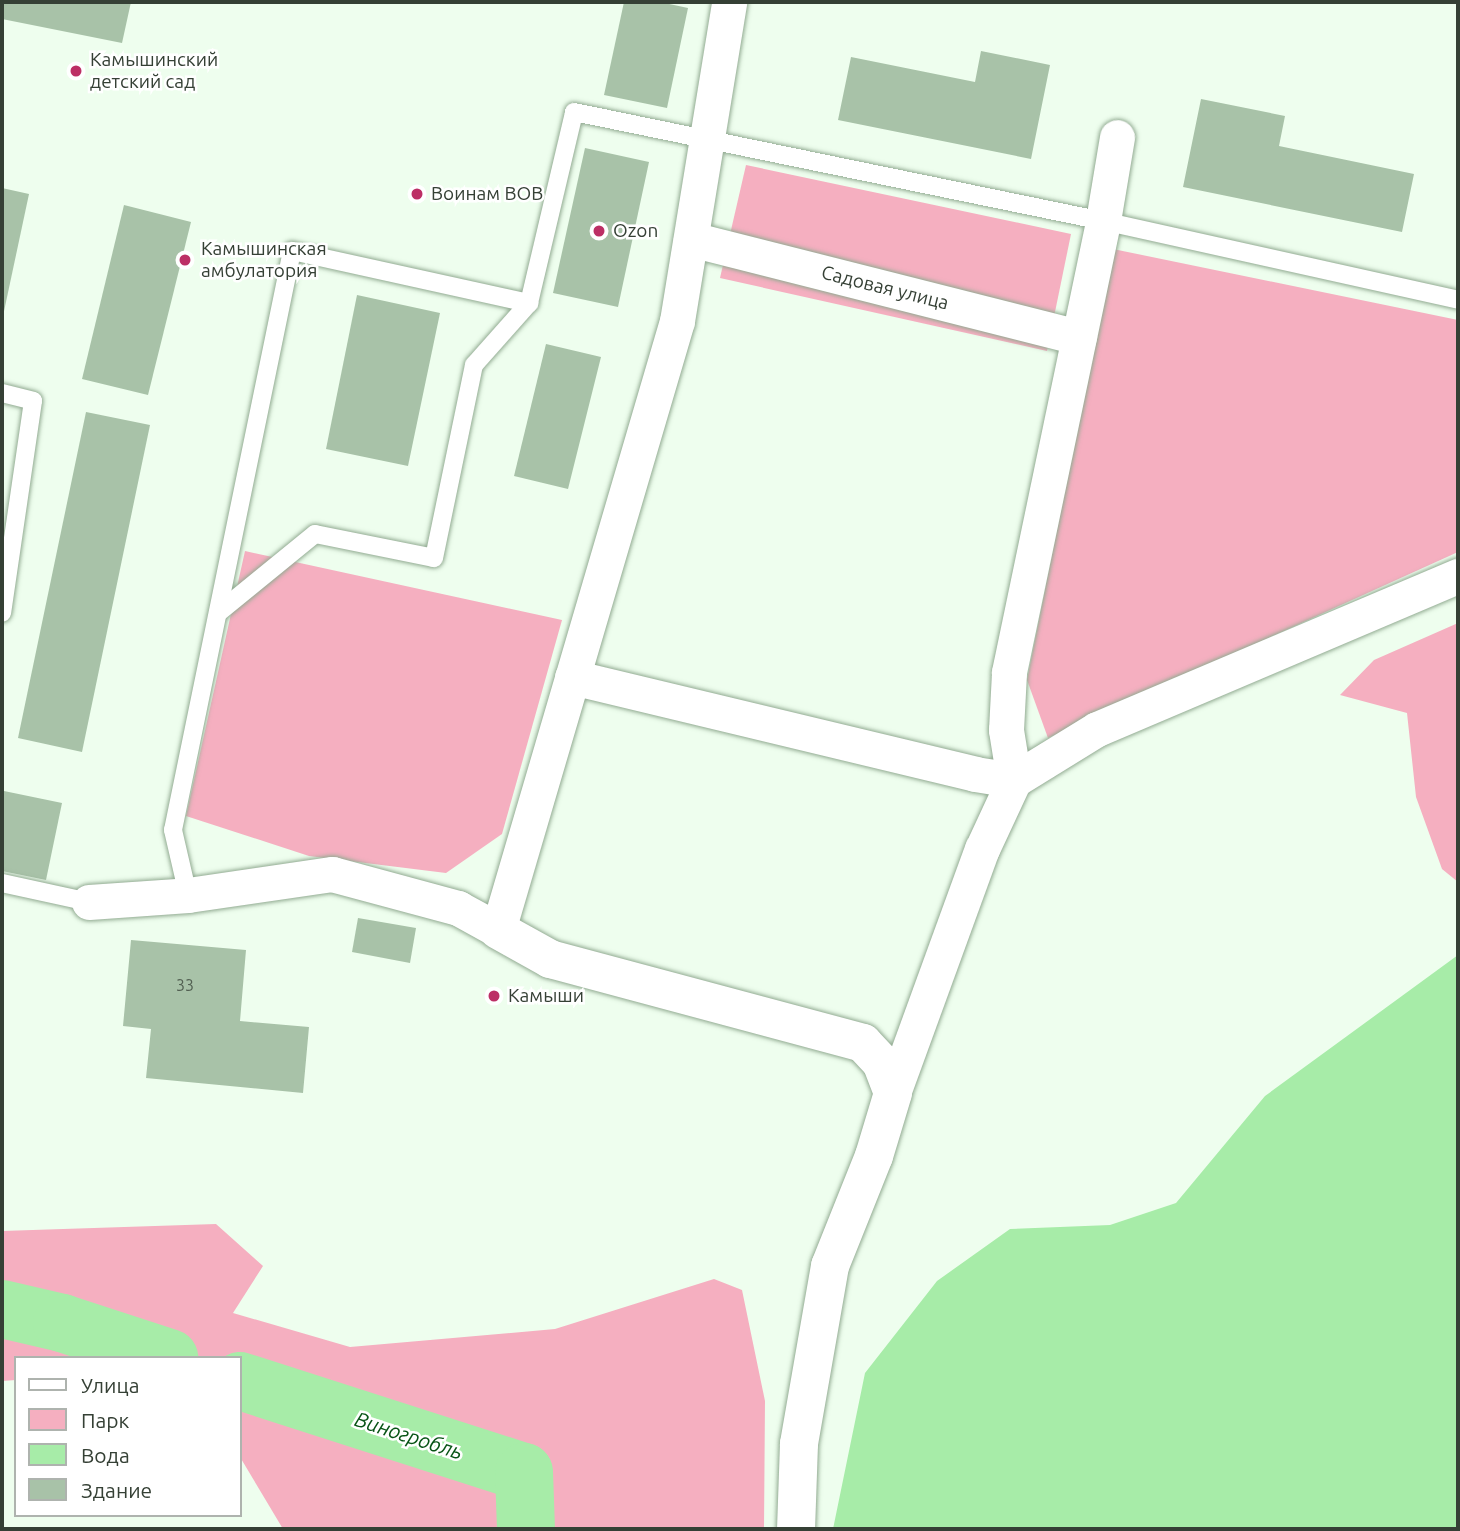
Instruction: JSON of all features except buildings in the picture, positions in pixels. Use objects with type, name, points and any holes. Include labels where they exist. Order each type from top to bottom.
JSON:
[{"type":"street","points":[[498,930],[677,321],[729,2]]},
{"type":"street","points":[[1014,780],[1006,730],[1009,672],[1103,221],[1117,137]]},
{"type":"street","name":"Садовая улица","points":[[691,239],[1079,337]]},
{"type":"street","points":[[796,1529],[799,1444],[831,1266],[874,1156],[893,1093],[982,849],[1014,780],[1097,729],[1458,576]]},
{"type":"street","points":[[572,677],[962,771],[1014,780]]},
{"type":"street","points":[[89,902],[188,894],[332,874],[458,908],[550,959],[863,1043],[881,1062],[893,1093]]},
{"type":"lane","points":[[218,613],[315,534],[434,558],[474,365],[529,303],[574,113],[1103,221],[1458,300]]},
{"type":"lane","points":[[188,894],[173,830],[292,251],[529,303]]},
{"type":"lane","points":[[2,393],[33,401],[2,613]]},
{"type":"lane","points":[[2,883],[89,902]]},
{"type":"green space","points":[[746,165],[1071,234],[1047,351],[720,278]]},
{"type":"green space","points":[[1113,249],[1458,320],[1458,552],[1048,738],[1027,680]]},
{"type":"green space","points":[[245,551],[562,620],[502,834],[446,873],[309,856],[186,816]]},
{"type":"green space","points":[[1458,623],[1458,882],[1442,869],[1416,797],[1407,713],[1340,695],[1374,660]]},
{"type":"green space","points":[[216,1224],[263,1266],[233,1313],[350,1347],[555,1329],[714,1279],[742,1290],[765,1401],[764,1529],[283,1529],[242,1460],[242,1356],[14,1356],[14,1380],[2,1381],[2,1231]]},
{"type":"water","points":[[1458,955],[1458,1529],[833,1529],[865,1373],[937,1281],[1010,1229],[1110,1225],[1176,1203],[1265,1096]]},
{"type":"waterway","name":"Виногробль","points":[[2,1309],[62,1323],[163,1356]]},
{"type":"waterway","name":"Виногробль","points":[[242,1382],[524,1472],[526,1529]]},
{"type":"place","name":"Камышинский детский сад","points":[[76,71]]},
{"type":"place","name":"Воинам ВОВ","points":[[417,194]]},
{"type":"place","name":"Ozon","points":[[599,231]]},
{"type":"place","name":"Камышинская амбулатория","points":[[185,260]]},
{"type":"place","name":"Камыши","points":[[494,996]]}]
